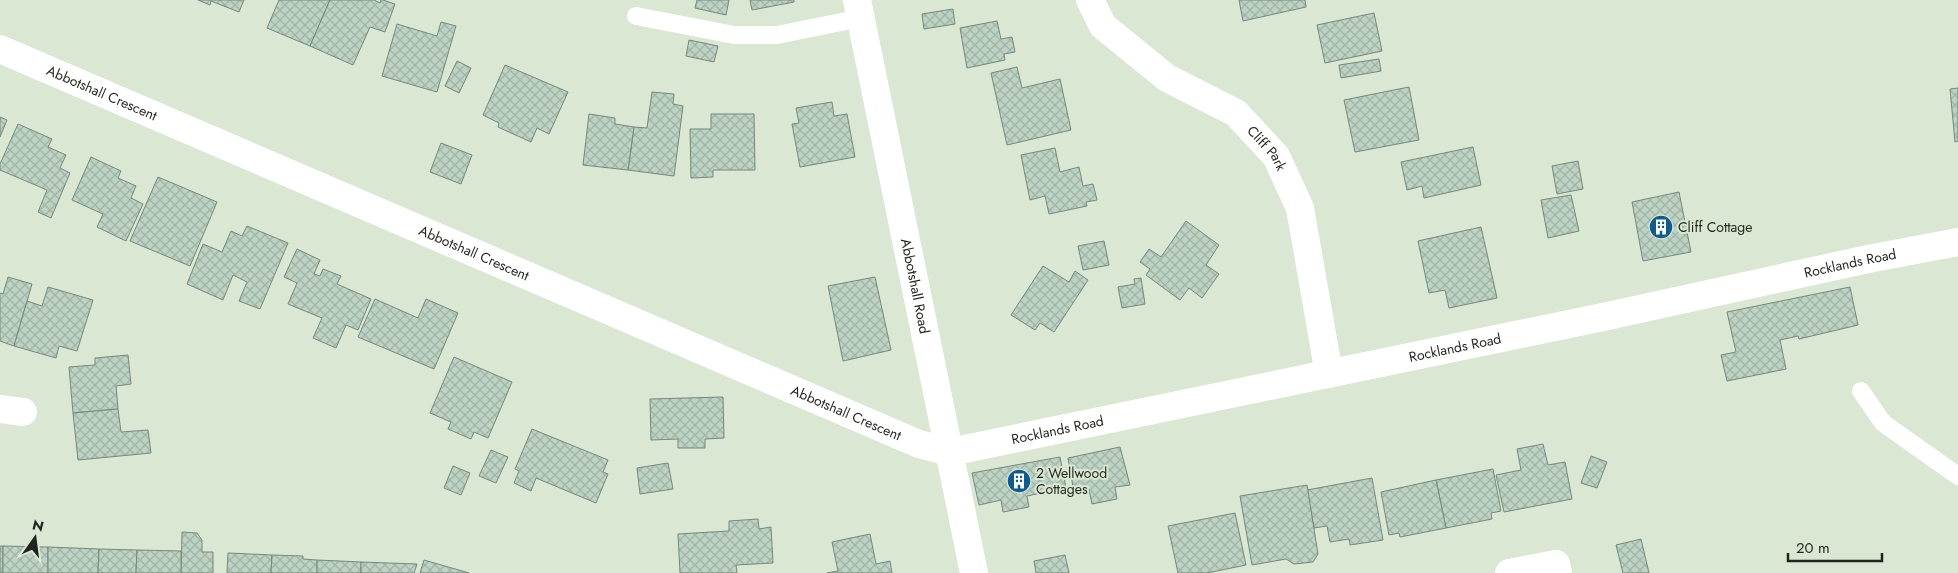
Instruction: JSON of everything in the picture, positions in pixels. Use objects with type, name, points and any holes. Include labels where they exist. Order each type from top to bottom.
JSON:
[{"type":"street","name":"Cliff Park","points":[[1090,0],[1103,26],[1167,78],[1236,113],[1276,156],[1300,208],[1329,374]]},
{"type":"street","name":"Abbotshall Road","points":[[859,9],[974,573]]},
{"type":"street","name":"Abbotshall Crescent","points":[[0,49],[919,444],[950,452]]},
{"type":"street","name":"Rocklands Road","points":[[950,452],[1329,374],[1868,259],[1958,242]]},
{"type":"street","points":[[1510,573],[1556,564],[1558,573]]},
{"type":"lane","points":[[636,16],[734,35],[777,35],[859,9]]},
{"type":"lane","points":[[1861,391],[1883,424],[1958,476]]},
{"type":"building","points":[[198,0],[244,0],[239,12],[211,1],[210,5]]},
{"type":"building","points":[[279,0],[330,0],[310,46],[267,28]]},
{"type":"building","points":[[330,0],[374,0],[380,3],[383,0],[395,4],[385,32],[370,27],[353,65],[310,46]]},
{"type":"building","points":[[697,0],[729,0],[726,15],[695,8]]},
{"type":"building","points":[[750,0],[794,0],[794,2],[752,10]]},
{"type":"building","points":[[1239,0],[1305,0],[1306,7],[1243,21]]},
{"type":"building","points":[[953,9],[955,24],[924,29],[922,14]]},
{"type":"building","points":[[1374,13],[1382,51],[1325,63],[1317,25]]},
{"type":"building","points":[[997,21],[1001,39],[1012,37],[1015,52],[1004,54],[1005,60],[967,68],[960,28]]},
{"type":"building","points":[[441,22],[456,26],[437,92],[382,76],[397,24],[437,36]]},
{"type":"building","points":[[689,40],[718,46],[714,62],[686,56]]},
{"type":"building","points":[[1379,59],[1381,71],[1341,78],[1339,65]]},
{"type":"building","points":[[457,61],[471,68],[459,93],[445,86]]},
{"type":"building","points":[[505,65],[568,92],[549,134],[537,128],[531,142],[498,127],[499,123],[483,115]]},
{"type":"building","points":[[1017,67],[1022,88],[1060,79],[1071,130],[1007,145],[991,73]]},
{"type":"building","points":[[1409,87],[1419,140],[1355,152],[1344,100]]},
{"type":"building","points":[[1958,88],[1958,141],[1955,142],[1950,89]]},
{"type":"building","points":[[652,92],[674,94],[673,104],[683,106],[674,176],[628,170],[634,127],[647,128]]},
{"type":"building","points":[[832,102],[834,116],[847,114],[855,157],[800,167],[792,124],[799,123],[796,108]]},
{"type":"building","points":[[589,114],[615,118],[615,124],[634,127],[628,170],[583,165]]},
{"type":"building","points":[[711,114],[754,114],[755,170],[713,170],[713,177],[691,178],[690,129],[711,129]]},
{"type":"building","points":[[0,117],[7,120],[0,137]]},
{"type":"building","points":[[18,124],[52,139],[48,147],[66,155],[60,168],[70,173],[51,218],[38,212],[47,190],[0,170],[0,164]]},
{"type":"building","points":[[441,143],[472,155],[461,184],[430,172]]},
{"type":"building","points":[[1473,147],[1481,185],[1424,198],[1422,186],[1407,190],[1401,162]]},
{"type":"building","points":[[1055,148],[1060,172],[1079,167],[1083,186],[1093,184],[1097,200],[1086,202],[1087,206],[1049,214],[1045,196],[1030,200],[1021,155]]},
{"type":"building","points":[[91,157],[121,171],[118,178],[136,186],[131,198],[143,204],[126,241],[97,227],[103,214],[72,200]]},
{"type":"building","points":[[1578,161],[1583,189],[1557,194],[1552,166]]},
{"type":"building","points":[[158,177],[217,202],[190,266],[130,241]]},
{"type":"building","name":"Cliff Cottage","points":[[1679,192],[1691,252],[1643,261],[1632,202]]},
{"type":"building","points":[[1571,195],[1579,231],[1548,238],[1541,200]]},
{"type":"building","points":[[1186,221],[1219,245],[1206,265],[1219,274],[1202,298],[1189,288],[1180,300],[1146,275],[1150,269],[1140,262],[1149,249],[1161,257]]},
{"type":"building","points":[[247,226],[288,243],[260,309],[239,301],[247,282],[233,275],[223,300],[187,284],[203,244],[222,252],[231,231],[242,236]]},
{"type":"building","points":[[1481,227],[1497,298],[1449,308],[1445,290],[1429,293],[1418,241]]},
{"type":"building","points":[[1104,241],[1109,265],[1083,270],[1078,246]]},
{"type":"building","points":[[297,249],[320,260],[314,274],[320,276],[323,269],[341,276],[337,284],[371,299],[358,330],[346,325],[336,348],[313,338],[322,318],[288,304],[297,283],[284,277]]},
{"type":"building","points":[[1043,266],[1069,282],[1075,271],[1088,280],[1054,332],[1040,323],[1035,330],[1011,315]]},
{"type":"building","points":[[8,277],[32,284],[14,346],[0,341],[0,293],[3,294]]},
{"type":"building","points":[[875,277],[891,350],[843,361],[828,286]]},
{"type":"building","points":[[1141,278],[1145,304],[1122,308],[1118,287],[1135,284],[1134,279]]},
{"type":"building","points":[[48,287],[93,300],[77,351],[59,346],[56,358],[14,346],[27,301],[42,306]]},
{"type":"building","points":[[1850,287],[1858,325],[1799,339],[1798,336],[1780,340],[1786,369],[1727,381],[1721,355],[1736,352],[1727,312]]},
{"type":"building","points":[[375,299],[418,318],[426,299],[458,313],[434,369],[358,337]]},
{"type":"building","points":[[128,355],[131,384],[116,386],[118,409],[73,413],[69,367],[95,365],[95,358]]},
{"type":"building","points":[[454,357],[512,382],[488,438],[474,432],[471,439],[448,429],[451,422],[430,413]]},
{"type":"building","points":[[723,397],[724,438],[705,439],[705,448],[678,448],[678,439],[651,440],[650,399]]},
{"type":"building","points":[[118,409],[121,432],[148,430],[151,453],[78,460],[73,413]]},
{"type":"building","points":[[532,429],[608,460],[603,472],[608,474],[596,503],[536,478],[531,491],[514,483],[519,471],[515,469]]},
{"type":"building","points":[[1543,444],[1548,465],[1565,462],[1572,499],[1504,512],[1496,475],[1521,470],[1517,449]]},
{"type":"building","points":[[1120,447],[1130,485],[1115,487],[1117,499],[1092,504],[1089,490],[1074,493],[1068,458]]},
{"type":"building","points":[[491,450],[508,457],[496,483],[479,476]]},
{"type":"building","points":[[1591,456],[1607,462],[1597,488],[1581,483]]},
{"type":"building","name":"2 Wellwood Cottages","points":[[1060,457],[1066,488],[1027,496],[1029,507],[1003,512],[1001,500],[979,505],[972,473]]},
{"type":"building","points":[[668,463],[673,489],[640,494],[637,468]]},
{"type":"building","points":[[453,466],[470,473],[461,495],[444,488]]},
{"type":"building","points":[[1493,469],[1501,511],[1491,513],[1492,519],[1446,528],[1436,480]]},
{"type":"building","points":[[1372,478],[1383,540],[1350,545],[1349,539],[1330,542],[1327,526],[1314,528],[1307,490]]},
{"type":"building","points":[[1436,480],[1446,528],[1400,537],[1399,533],[1389,535],[1381,492]]},
{"type":"building","points":[[1307,485],[1318,554],[1313,562],[1294,564],[1286,559],[1252,565],[1240,496]]},
{"type":"building","points":[[1235,513],[1246,565],[1207,573],[1178,573],[1168,526]]},
{"type":"building","points":[[758,519],[759,529],[771,527],[773,563],[736,565],[737,573],[680,573],[678,534],[729,531],[729,521]]},
{"type":"building","points":[[182,532],[197,533],[202,540],[202,552],[213,552],[213,573],[181,573]]},
{"type":"building","points":[[870,534],[876,564],[890,561],[892,573],[827,573],[838,571],[832,542]]},
{"type":"building","points":[[1641,539],[1649,573],[1623,573],[1616,545]]},
{"type":"building","points":[[0,546],[3,546],[3,573],[0,573]]},
{"type":"building","points":[[3,546],[48,547],[48,573],[3,573]]},
{"type":"building","points":[[48,547],[99,549],[98,573],[48,573]]},
{"type":"building","points":[[99,549],[137,550],[136,573],[98,573]]},
{"type":"building","points":[[137,550],[181,551],[181,573],[136,573]]},
{"type":"building","points":[[228,553],[272,555],[271,573],[227,573]]},
{"type":"building","points":[[272,555],[303,556],[303,559],[317,560],[317,573],[271,573]]},
{"type":"building","points":[[1065,555],[1069,573],[1036,573],[1034,561]]},
{"type":"building","points":[[317,560],[361,562],[361,573],[317,573]]},
{"type":"building","points":[[424,560],[469,573],[420,573]]},
{"type":"building","points":[[361,562],[417,564],[414,573],[361,573]]},
{"type":"place","name":"Cliff Cottage","points":[[1661,227]]},
{"type":"place","name":"2 Wellwood Cottages","points":[[1019,481]]}]
